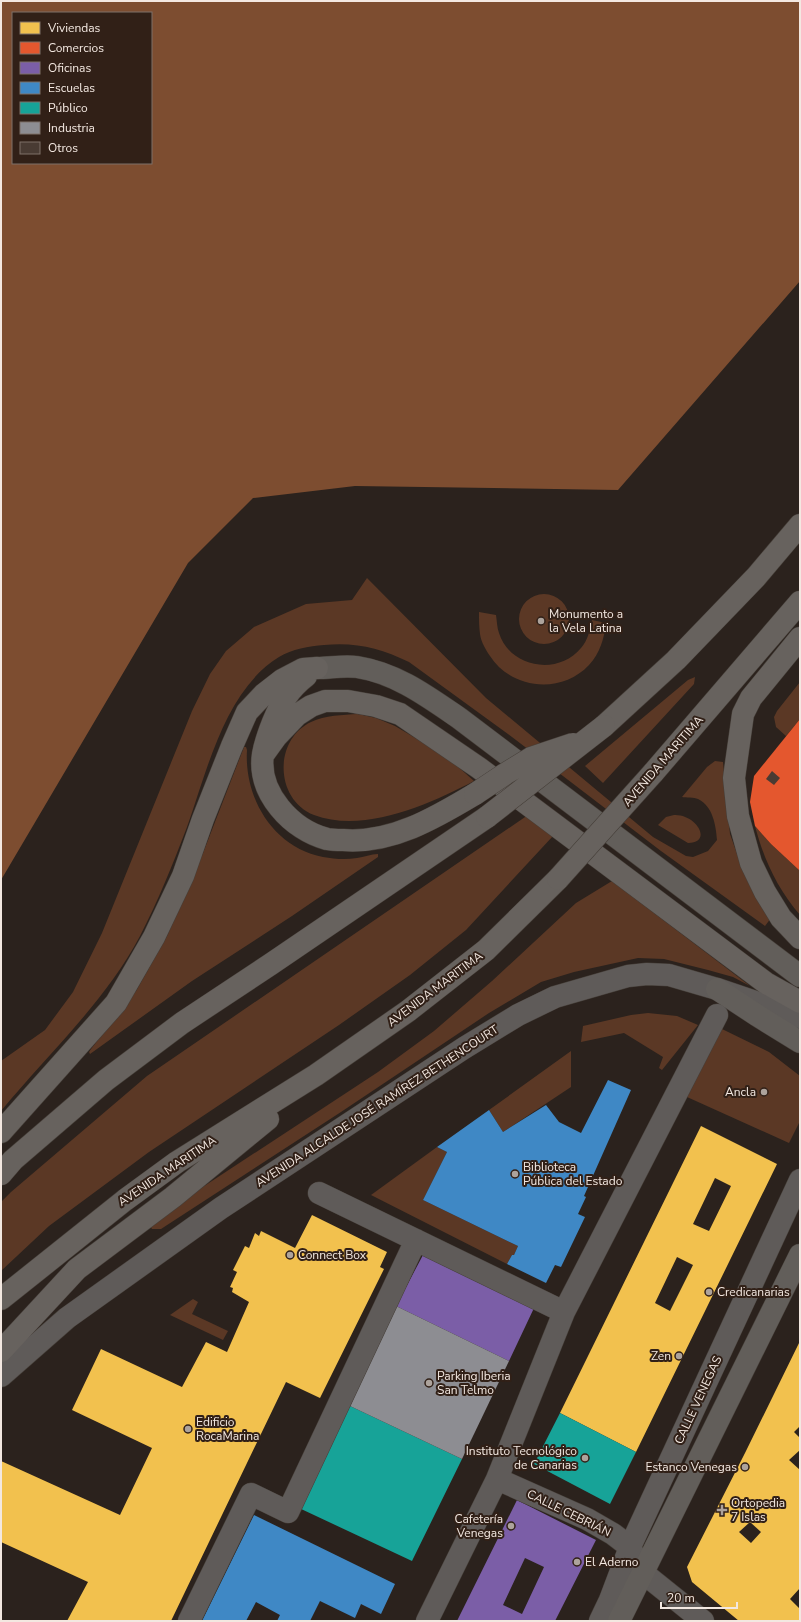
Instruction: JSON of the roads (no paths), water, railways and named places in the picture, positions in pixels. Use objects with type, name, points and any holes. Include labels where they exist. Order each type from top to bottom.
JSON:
[{"type":"highway","points":[[1,1174],[14,1160],[106,1080],[182,1023],[487,817],[604,726],[681,654],[756,576],[800,526]]},
{"type":"highway","name":"AVENIDA MARITIMA","points":[[1,1299],[125,1200],[177,1162],[316,1075],[408,1011],[486,950],[558,879],[653,773],[800,602]]},
{"type":"highway","points":[[800,638],[751,698],[743,714],[734,778],[738,816],[751,863],[765,892],[781,918],[800,938]]},
{"type":"highway","points":[[317,668],[301,680],[287,694],[279,706],[263,754],[265,780],[272,796],[285,815],[305,829],[327,839],[356,841],[386,837],[422,823],[475,794],[531,758],[586,740]]},
{"type":"highway","points":[[1,1132],[116,1003],[154,937],[183,876],[214,790],[247,712],[264,694],[282,680],[303,669],[317,668]]},
{"type":"highway","points":[[263,754],[276,737],[297,715],[312,706],[325,701],[348,701],[376,706],[400,714],[479,768],[766,983],[800,1002]]},
{"type":"highway","points":[[1,1351],[77,1269],[203,1172],[265,1121],[316,1075]]},
{"type":"street","points":[[317,668],[356,667],[387,674],[419,691],[459,718],[798,975]]},
{"type":"street","name":"AVENIDA ALCALDE JOSÉ RAMÍREZ BETHENCOURT","points":[[1,1376],[67,1318],[221,1208],[464,1048],[518,1015],[555,997],[628,976],[647,974],[669,975],[717,989],[800,1017]]},
{"type":"street","points":[[717,989],[800,1042]]},
{"type":"street","points":[[427,1621],[497,1479],[564,1312],[717,1015]]},
{"type":"street","name":"CALLE VENEGAS","points":[[600,1621],[610,1600],[630,1547],[800,1180]]},
{"type":"street","points":[[319,1193],[564,1312]]},
{"type":"street","points":[[189,1621],[252,1494],[288,1512],[416,1240]]},
{"type":"street","points":[[619,1621],[800,1255]]},
{"type":"street","name":"CALLE CEBRIÁN","points":[[497,1479],[587,1519],[613,1534],[630,1547],[642,1572],[703,1621]]},
{"type":"place","name":"Monumento a la Vela Latina","points":[[541,621]]},
{"type":"place","name":"Ancla","points":[[764,1092]]},
{"type":"place","name":"Biblioteca Pública del Estado","points":[[515,1174]]},
{"type":"place","name":"Connect Box","points":[[290,1255]]},
{"type":"place","name":"Credicanarias","points":[[709,1292]]},
{"type":"place","name":"Zen","points":[[679,1356]]},
{"type":"place","name":"Parking Iberia San Telmo","points":[[429,1383]]},
{"type":"place","name":"Edificio RocaMarina","points":[[188,1429]]},
{"type":"place","name":"Instituto Tecnológico de Canarias","points":[[585,1458]]},
{"type":"place","name":"Estanco Venegas","points":[[745,1467]]},
{"type":"place","name":"Ortopedia 7 Islas","points":[[722,1510]]},
{"type":"place","name":"Cafetería Venegas","points":[[511,1526]]},
{"type":"place","name":"El Aderno","points":[[577,1562]]}]
